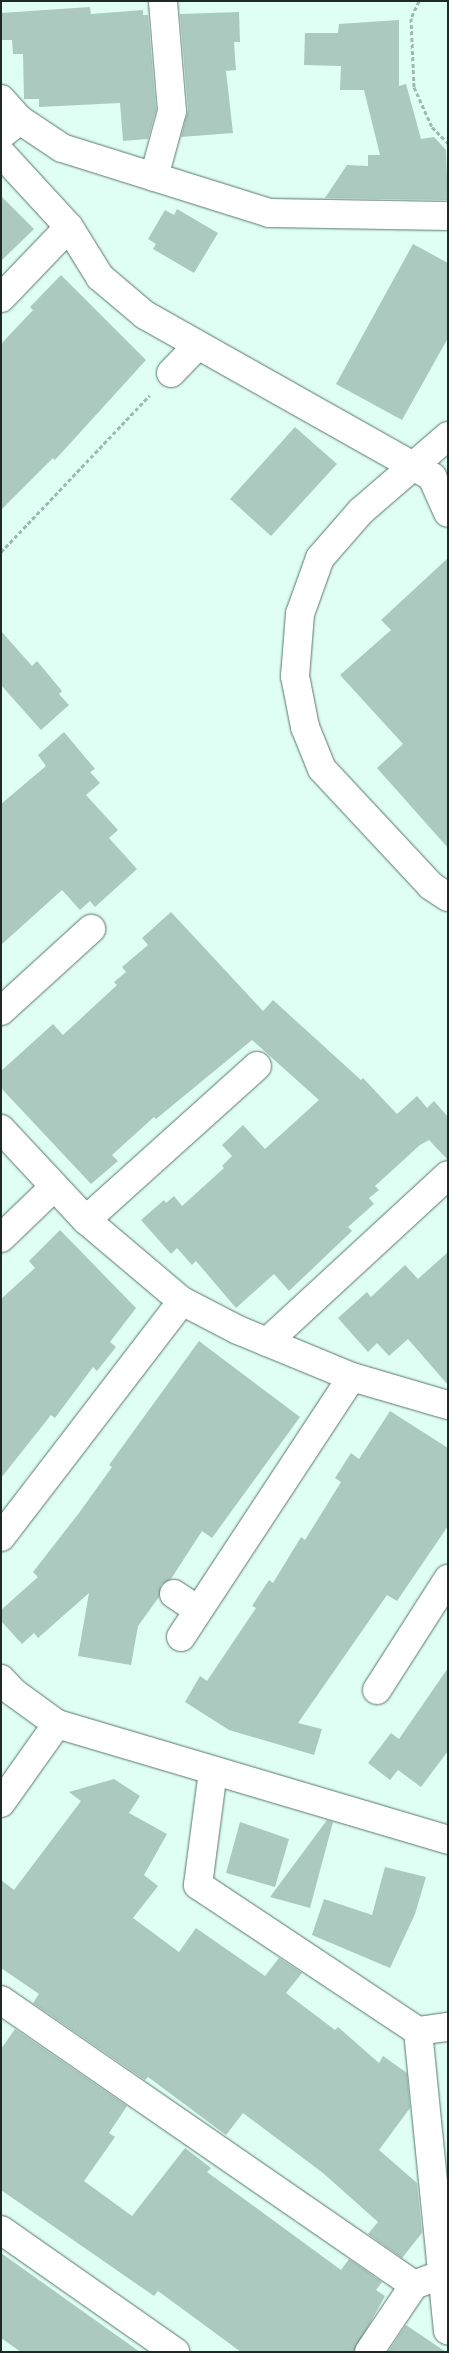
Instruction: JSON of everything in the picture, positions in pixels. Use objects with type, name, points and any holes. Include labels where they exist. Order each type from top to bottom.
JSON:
[{"type":"street","points":[[154,177],[172,111],[163,1]]},
{"type":"street","points":[[1,99],[11,128],[62,148],[269,213],[448,216]]},
{"type":"street","points":[[1,153],[69,227],[100,277],[145,315],[432,477],[448,513]]},
{"type":"street","points":[[1,298],[69,227]]},
{"type":"street","points":[[171,373],[197,346]]},
{"type":"street","points":[[448,436],[361,511],[320,558],[300,614],[295,676],[305,727],[322,769],[431,886],[448,897]]},
{"type":"street","points":[[1,1011],[91,929]]},
{"type":"street","points":[[86,1220],[257,1066]]},
{"type":"street","points":[[1,1129],[86,1220],[182,1301],[267,1342],[352,1377],[448,1405]]},
{"type":"street","points":[[267,1342],[448,1175]]},
{"type":"street","points":[[1,1238],[54,1187]]},
{"type":"street","points":[[1,1537],[182,1301]]},
{"type":"street","points":[[180,1637],[352,1377]]},
{"type":"street","points":[[377,1690],[448,1579]]},
{"type":"street","points":[[174,1594],[198,1610]]},
{"type":"street","points":[[1,1679],[13,1692],[57,1724],[448,1840]]},
{"type":"street","points":[[1,1803],[57,1724]]},
{"type":"street","points":[[213,1771],[198,1885],[418,2031],[448,2028]]},
{"type":"street","points":[[1,2000],[414,2286]]},
{"type":"street","points":[[418,2031],[448,2331]]},
{"type":"street","points":[[1,2230],[175,2352]]},
{"type":"street","points":[[370,2352],[414,2286],[441,2275]]},
{"type":"path","points":[[418,1],[411,18],[414,87],[432,127],[448,143]]},
{"type":"path","points":[[1,552],[171,373]]},
{"type":"building","points":[[90,7],[91,14],[143,10],[143,15],[148,15],[156,110],[148,139],[123,141],[120,103],[39,107],[39,99],[24,99],[23,54],[13,54],[12,40],[1,40],[1,13]]},
{"type":"building","points":[[239,12],[240,42],[234,42],[236,70],[226,71],[233,133],[181,137],[188,110],[180,14]]},
{"type":"building","points":[[399,20],[399,86],[406,84],[421,139],[434,137],[446,150],[448,200],[325,198],[347,165],[368,166],[368,155],[380,155],[364,90],[340,90],[341,66],[304,65],[305,33],[338,33],[339,24]]},
{"type":"building","points":[[1,196],[34,229],[1,261]]},
{"type":"building","points":[[177,209],[218,233],[194,273],[153,249],[156,244],[148,239],[165,210],[174,215]]},
{"type":"building","points":[[413,244],[448,263],[448,338],[402,420],[336,384]]},
{"type":"building","points":[[61,275],[146,360],[55,460],[53,458],[1,510],[1,344],[33,310],[30,307]]},
{"type":"building","points":[[295,427],[337,464],[271,536],[230,499]]},
{"type":"building","points":[[448,558],[448,848],[377,768],[403,744],[340,675],[391,630],[381,620]]},
{"type":"building","points":[[1,631],[32,666],[37,661],[62,691],[59,694],[69,705],[41,730],[1,685]]},
{"type":"building","points":[[64,732],[95,769],[90,772],[100,783],[86,795],[118,830],[109,838],[137,869],[95,907],[90,901],[80,910],[62,890],[1,945],[1,804],[46,766],[38,755]]},
{"type":"building","points":[[171,912],[263,1011],[273,1000],[361,1080],[363,1078],[397,1114],[417,1096],[427,1108],[434,1101],[448,1117],[448,1160],[429,1140],[420,1145],[375,1186],[379,1190],[369,1198],[374,1204],[348,1227],[352,1231],[289,1291],[274,1274],[236,1308],[196,1261],[192,1265],[177,1248],[171,1254],[141,1220],[164,1200],[166,1203],[174,1196],[182,1206],[224,1168],[222,1166],[232,1156],[222,1145],[243,1125],[265,1149],[319,1100],[252,1040],[156,1119],[154,1117],[112,1155],[118,1161],[91,1184],[1,1088],[1,1071],[53,1024],[63,1035],[117,985],[114,982],[126,972],[122,967],[148,945],[142,938]]},
{"type":"building","points":[[60,1230],[136,1308],[110,1342],[116,1347],[97,1371],[93,1367],[55,1418],[51,1415],[1,1478],[1,1299],[35,1268],[29,1261]]},
{"type":"building","points":[[448,1252],[448,1385],[408,1339],[389,1356],[377,1343],[368,1352],[338,1318],[367,1292],[371,1297],[405,1265],[418,1279]]},
{"type":"building","points":[[199,1341],[300,1417],[212,1538],[202,1531],[171,1579],[161,1585],[159,1597],[138,1626],[131,1665],[78,1656],[89,1593],[38,1638],[34,1633],[22,1644],[1,1621],[1,1610],[38,1577],[33,1572],[79,1513],[112,1467],[109,1465]]},
{"type":"building","points":[[390,1411],[448,1448],[448,1526],[397,1601],[387,1595],[298,1723],[322,1729],[314,1755],[229,1730],[185,1702],[200,1676],[207,1681],[256,1608],[252,1606],[269,1580],[273,1583],[301,1537],[305,1540],[341,1482],[335,1478],[351,1453],[359,1459]]},
{"type":"building","points":[[448,1668],[448,1751],[421,1787],[398,1770],[390,1780],[368,1763],[391,1733],[399,1739]]},
{"type":"building","points":[[114,1779],[140,1796],[129,1813],[167,1834],[144,1875],[158,1886],[133,1918],[179,1952],[196,1928],[265,1976],[279,1958],[302,1973],[286,1993],[335,2030],[338,2027],[379,2063],[383,2056],[407,2073],[410,2108],[379,2150],[417,2183],[422,2233],[402,2258],[368,2234],[378,2222],[323,2173],[243,2113],[226,2135],[148,2077],[145,2080],[33,2003],[39,1994],[1,1968],[1,1880],[14,1890],[81,1801],[69,1792]]},
{"type":"building","points":[[327,1820],[333,1822],[310,1908],[270,1897]]},
{"type":"building","points":[[240,1822],[289,1839],[275,1887],[226,1873]]},
{"type":"building","points":[[385,1867],[426,1877],[415,1914],[390,1968],[312,1935],[324,1899],[372,1915]]},
{"type":"building","points":[[15,2029],[127,2106],[109,2133],[115,2137],[84,2181],[132,2216],[185,2148],[211,2168],[207,2172],[341,2270],[349,2259],[382,2282],[376,2290],[385,2296],[354,2352],[241,2352],[158,2291],[154,2296],[1,2190],[1,2049]]},
{"type":"building","points":[[1,2253],[140,2352],[21,2352],[1,2338]]},
{"type":"building","points":[[406,2325],[446,2352],[388,2352]]}]
